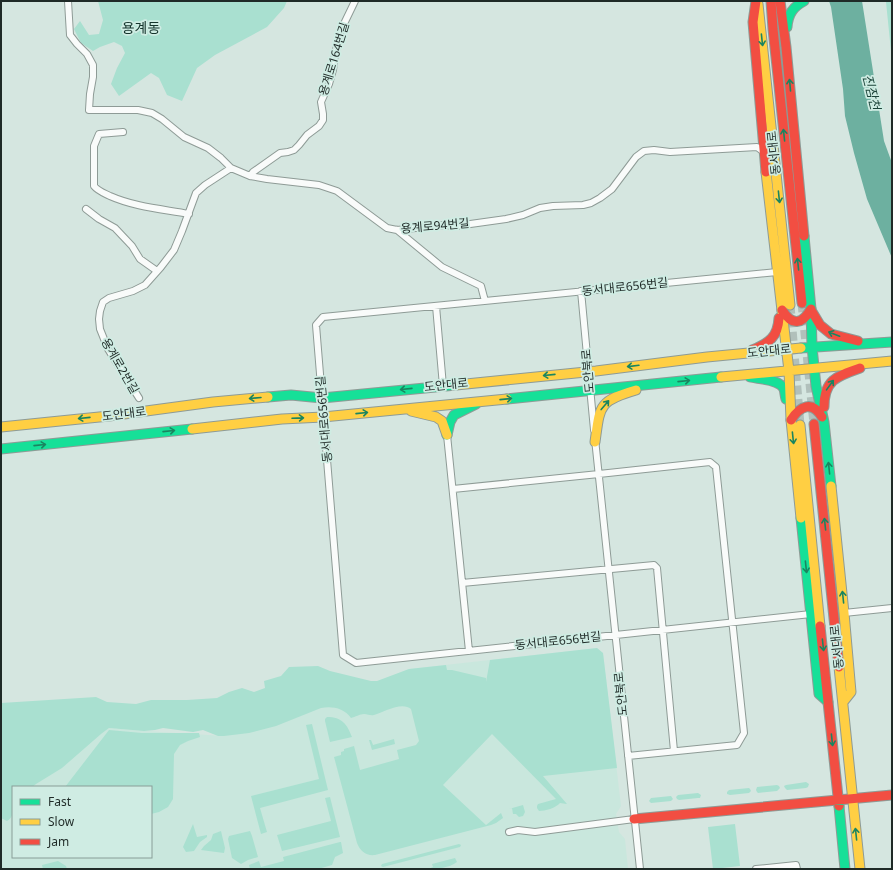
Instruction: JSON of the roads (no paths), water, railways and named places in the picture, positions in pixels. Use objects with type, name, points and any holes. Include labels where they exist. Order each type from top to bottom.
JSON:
[{"type":"street","name":"용계로94번길","points":[[68,1],[70,35],[87,54],[93,65],[89,110],[138,110],[152,113],[184,137],[208,148],[231,168],[250,176],[319,185],[337,191],[387,228],[397,230],[442,225],[456,226],[506,220],[540,208],[583,205],[591,203],[612,189],[636,157],[644,151],[654,150],[670,152],[757,147],[764,152]]},
{"type":"street","name":"용계로164번길","points":[[250,176],[253,172],[280,153],[294,150],[307,135],[319,126],[323,114],[321,102],[333,70],[341,30],[355,1]]},
{"type":"street","points":[[756,1],[753,22],[764,152],[789,371],[791,420],[810,614],[819,694],[828,702]]},
{"type":"street","name":"동서대로","points":[[756,1],[762,37],[790,305]]},
{"type":"street","name":"동서대로","points":[[771,1],[802,303]]},
{"type":"street","points":[[780,1],[786,47],[811,309],[812,347],[819,423],[844,613],[851,692],[843,702]]},
{"type":"street","points":[[786,47],[787,23],[789,15],[793,8],[804,1]]},
{"type":"street","points":[[123,132],[99,134],[94,146],[94,186],[97,190],[118,200],[138,206],[189,214]]},
{"type":"street","name":"용계로2번길","points":[[139,398],[108,349],[100,329],[99,319],[103,302],[109,298],[134,291],[145,285],[174,250],[196,193],[205,185],[231,168]]},
{"type":"street","points":[[86,209],[99,219],[115,228],[132,246],[140,259],[157,271]]},
{"type":"street","points":[[397,230],[442,267],[481,286],[485,301]]},
{"type":"street","name":"동서대로656번길","points":[[778,272],[323,317],[316,325],[343,655],[356,663],[810,614]]},
{"type":"street","name":"도안북로","points":[[581,291],[595,442],[640,869]]},
{"type":"street","points":[[436,306],[443,386]]},
{"type":"street","points":[[781,309],[789,320],[797,322],[804,319],[811,309]]},
{"type":"street","points":[[742,354],[770,341],[777,332],[781,309]]},
{"type":"street","points":[[811,309],[820,324],[831,334],[869,343]]},
{"type":"street","name":"도안대로","points":[[1,427],[109,416],[213,402],[291,395],[322,398],[588,372],[786,349],[892,342]]},
{"type":"street","name":"도안대로","points":[[1,448],[112,438],[282,419],[323,417],[892,361]]},
{"type":"street","points":[[819,423],[825,392],[831,381],[841,375],[874,363]]},
{"type":"street","points":[[745,375],[780,384],[784,389],[791,420]]},
{"type":"street","points":[[595,442],[601,409],[607,402],[615,397],[658,384]]},
{"type":"street","points":[[447,435],[450,422],[454,415],[482,401]]},
{"type":"street","points":[[791,420],[794,414],[801,408],[811,407],[820,414],[819,423]]},
{"type":"street","points":[[404,409],[436,417],[442,421],[447,435],[469,651]]},
{"type":"street","name":"동서대로","points":[[819,423],[843,702],[860,869]]},
{"type":"street","name":"동서대로","points":[[800,425],[845,869]]},
{"type":"street","points":[[453,489],[710,462],[716,467],[744,733],[736,745],[628,756]]},
{"type":"street","points":[[462,583],[608,568],[654,565],[657,568],[674,751]]},
{"type":"street","points":[[844,613],[892,608]]},
{"type":"street","points":[[509,832],[518,830],[536,832],[634,819],[892,795]]},
{"type":"street","points":[[756,869],[796,865],[797,869]]},
{"type":"water","name":"진잠천","points":[[829,1],[862,1],[884,141],[892,163],[892,258],[867,199],[854,153],[845,116],[843,89]]},
{"type":"tunnel","points":[[802,303],[814,424]]},
{"type":"tunnel","points":[[790,305],[800,425]]},
{"type":"district","name":"용계동","points":[[141,28]]}]
